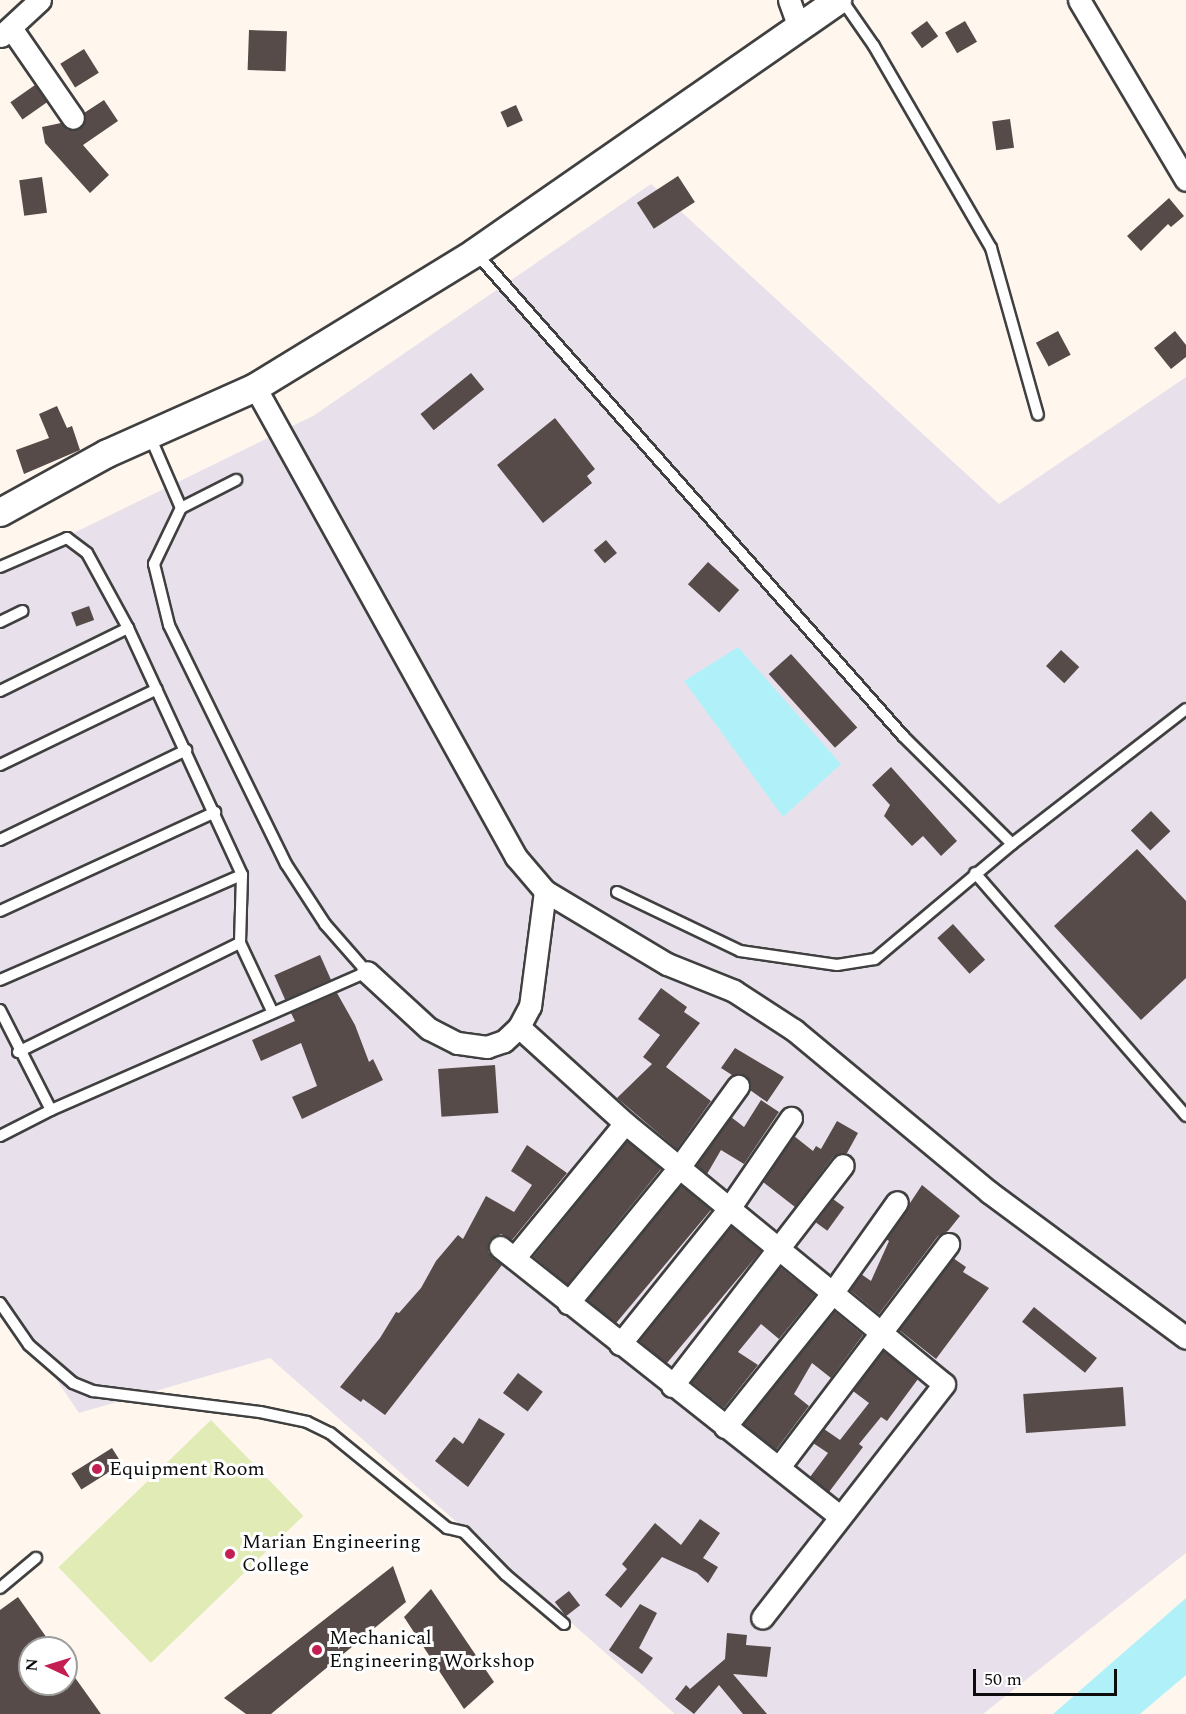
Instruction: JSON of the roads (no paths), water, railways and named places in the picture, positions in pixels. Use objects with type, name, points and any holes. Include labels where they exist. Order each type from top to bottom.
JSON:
[{"type":"street","points":[[40,0],[5,33],[73,118]]},
{"type":"street","points":[[789,0],[799,27]]},
{"type":"street","points":[[0,512],[149,434],[255,387],[475,252],[839,0]]},
{"type":"street","points":[[1079,0],[1186,180]]},
{"type":"street","points":[[255,387],[516,857],[545,891],[667,964],[734,991],[794,1030],[989,1192],[1186,1338]]},
{"type":"street","points":[[367,972],[429,1029],[457,1043],[487,1047],[504,1041],[519,1027],[530,1006],[545,891]]},
{"type":"street","points":[[519,1027],[625,1123],[944,1384],[839,1516],[762,1618]]},
{"type":"street","points":[[568,1303],[680,1166],[738,1086]]},
{"type":"street","points":[[620,1344],[730,1207],[791,1118]]},
{"type":"street","points":[[625,1123],[507,1252],[672,1386],[779,1467],[839,1516]]},
{"type":"street","points":[[672,1386],[781,1249],[843,1165]]},
{"type":"street","points":[[725,1427],[834,1292],[897,1202]]},
{"type":"street","points":[[779,1467],[948,1244]]},
{"type":"lane","points":[[839,0],[874,46],[991,248],[1038,415]]},
{"type":"lane","points":[[475,252],[903,736],[1012,844]]},
{"type":"lane","points":[[149,434],[181,508]]},
{"type":"lane","points":[[0,1136],[51,1110],[367,972],[325,924],[286,864],[169,624],[154,564],[181,508],[236,480]]},
{"type":"lane","points":[[0,567],[54,540],[67,538],[76,541],[87,553],[128,628],[215,812],[242,875],[240,943],[273,1013]]},
{"type":"lane","points":[[0,621],[23,611]]},
{"type":"lane","points":[[0,691],[128,628]]},
{"type":"lane","points":[[0,765],[157,689]]},
{"type":"lane","points":[[617,892],[740,951],[837,965],[875,959],[975,873],[1186,709]]},
{"type":"lane","points":[[0,840],[186,750]]},
{"type":"lane","points":[[0,911],[215,812]]},
{"type":"lane","points":[[975,873],[1186,1116]]},
{"type":"lane","points":[[0,980],[242,875]]},
{"type":"lane","points":[[18,1052],[240,943]]},
{"type":"lane","points":[[0,1010],[18,1052],[51,1110]]},
{"type":"lane","points":[[0,1302],[29,1346],[73,1383],[93,1391],[260,1412],[307,1422],[330,1433],[447,1528],[464,1532],[506,1575],[564,1624]]},
{"type":"lane","points":[[0,1588],[36,1558]]},
{"type":"water","points":[[738,647],[841,764],[783,817],[684,681]]},
{"type":"water","points":[[1186,1598],[1186,1675],[1140,1714],[1053,1714]]},
{"type":"place","name":"Equipment Room","points":[[97,1469]]},
{"type":"place","name":"Marian Engineering College","points":[[230,1554]]},
{"type":"place","name":"Mechanical Engineering Workshop","points":[[317,1650]]}]
